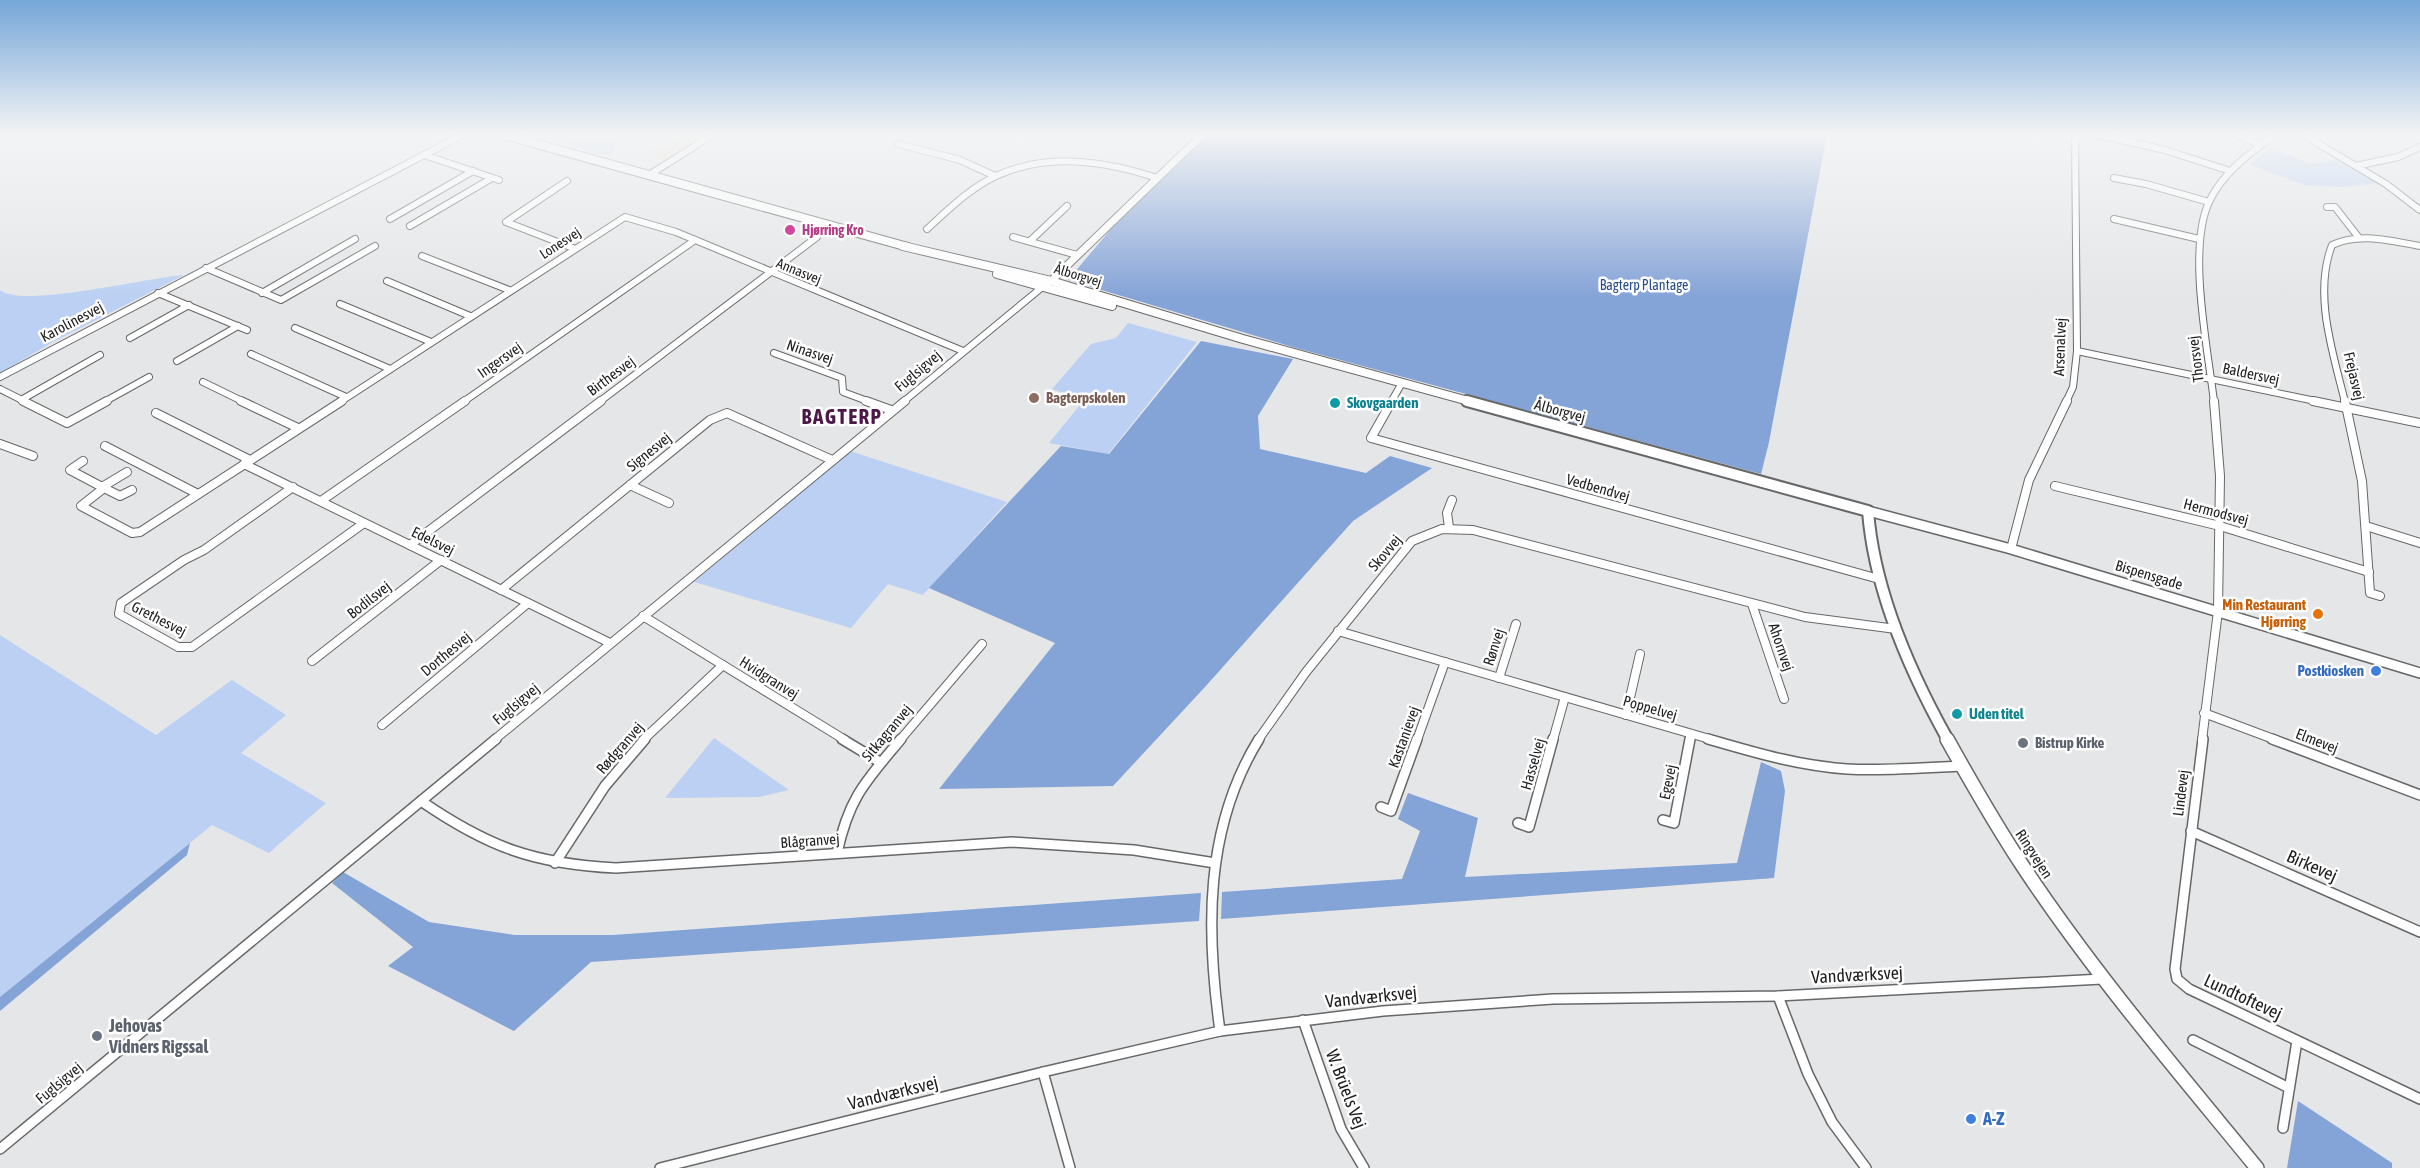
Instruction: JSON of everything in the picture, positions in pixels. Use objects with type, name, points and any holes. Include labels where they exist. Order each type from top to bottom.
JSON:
[{"type":"main road","name":"Ålborgvej","points":[[697,189],[903,246],[1042,288],[1244,339]]},
{"type":"main road","name":"Ålborgvej","points":[[903,246],[1051,281],[1244,339],[1868,511]]},
{"type":"main road","name":"Ringvejen","points":[[1868,511],[1869,535],[1879,579],[1896,628],[1923,691],[1960,766],[2010,848],[2102,979],[2257,1168]]},
{"type":"street","name":"Karolinesvej","points":[[0,377],[359,189]]},
{"type":"street","points":[[390,219],[443,189]]},
{"type":"street","points":[[410,226],[474,189]]},
{"type":"street","points":[[556,189],[506,222],[573,248]]},
{"type":"street","points":[[927,229],[977,189]]},
{"type":"street","points":[[1051,281],[1145,189]]},
{"type":"street","name":"Arsenalvej","points":[[2011,549],[2029,480],[2073,387],[2077,351],[2076,189]]},
{"type":"street","points":[[2162,189],[2209,202]]},
{"type":"street","name":"Thorsvej","points":[[2218,189],[2209,202],[2199,238],[2199,270],[2220,465],[2218,611]]},
{"type":"street","points":[[2392,189],[2417,204],[2420,210]]},
{"type":"street","points":[[1030,241],[1067,206]]},
{"type":"street","points":[[2328,207],[2335,207],[2359,238]]},
{"type":"street","name":"Lonesvej","points":[[127,472],[82,502],[81,506],[134,533],[198,494],[573,248],[624,217]]},
{"type":"street","name":"Annasvej","points":[[624,217],[695,240],[963,351]]},
{"type":"street","points":[[2114,219],[2199,238]]},
{"type":"street","name":"Birthesvej","points":[[410,545],[816,237],[817,222]]},
{"type":"street","points":[[1013,237],[1077,255]]},
{"type":"street","points":[[262,293],[356,238]]},
{"type":"street","name":"Frejasvej","points":[[2380,596],[2370,593],[2360,463],[2327,320],[2324,294],[2325,262],[2332,245],[2348,239],[2359,238],[2420,246]]},
{"type":"street","name":"Ingersvej","points":[[321,501],[695,240]]},
{"type":"street","points":[[206,268],[283,300],[375,246]]},
{"type":"street","points":[[422,256],[509,290]]},
{"type":"street","points":[[387,281],[470,316]]},
{"type":"street","name":"Fuglsigvej","points":[[0,1149],[891,410],[1051,281]]},
{"type":"street","points":[[158,293],[247,330]]},
{"type":"street","points":[[340,304],[431,342]]},
{"type":"street","points":[[130,338],[189,305]]},
{"type":"street","points":[[177,361],[238,326]]},
{"type":"street","points":[[295,328],[390,369]]},
{"type":"street","name":"Baldersvej","points":[[2077,351],[2420,423]]},
{"type":"street","name":"Ninasvej","points":[[774,353],[842,378],[843,392],[891,410]]},
{"type":"street","points":[[251,354],[346,397]]},
{"type":"street","points":[[21,400],[100,355]]},
{"type":"street","points":[[0,389],[69,423],[149,377]]},
{"type":"street","points":[[203,382],[298,428]]},
{"type":"street","name":"Vedbendvej","points":[[1402,383],[1371,438],[1839,570],[1879,579]]},
{"type":"street","points":[[156,413],[247,462]]},
{"type":"street","name":"Signesvej","points":[[501,590],[710,420],[727,413],[832,460]]},
{"type":"street","points":[[0,444],[33,456]]},
{"type":"street","points":[[105,446],[198,494]]},
{"type":"street","points":[[83,461],[70,470],[120,496],[132,490]]},
{"type":"street","name":"Edelsvej","points":[[247,462],[364,523],[610,643]]},
{"type":"street","points":[[630,485],[669,503]]},
{"type":"street","name":"Hermodsvej","points":[[2055,486],[2220,526],[2369,572]]},
{"type":"street","name":"Grethesvej","points":[[293,487],[204,550],[184,560],[121,603],[118,609],[119,614],[178,647],[192,647],[364,523]]},
{"type":"street","points":[[1449,527],[1447,513],[1452,500]]},
{"type":"street","name":"Bispensgade","points":[[1868,511],[2011,549],[2420,673]]},
{"type":"street","points":[[2366,526],[2420,543]]},
{"type":"street","name":"Skovvej","points":[[1220,1031],[1211,966],[1210,922],[1215,863],[1232,795],[1256,741],[1276,708],[1412,541],[1435,529],[1449,527],[1473,530],[1752,604],[1849,624],[1896,628]]},
{"type":"street","name":"Bodilsvej","points":[[312,662],[441,560]]},
{"type":"street","name":"Dorthesvej","points":[[382,725],[528,603]]},
{"type":"street","name":"Ahornvej","points":[[1752,604],[1784,699]]},
{"type":"street","name":"Lindevej","points":[[2177,979],[2175,969],[2218,611]]},
{"type":"street","name":"Hvidgranvej","points":[[644,616],[880,762]]},
{"type":"street","name":"Rønvej","points":[[1498,678],[1516,624]]},
{"type":"street","name":"Poppelvej","points":[[1338,631],[1774,758],[1844,769],[1882,770],[1960,766]]},
{"type":"street","name":"Sitkagranvej","points":[[837,853],[842,826],[850,804],[861,786],[982,644]]},
{"type":"street","points":[[1626,715],[1640,654]]},
{"type":"street","name":"Kastanievej","points":[[1381,807],[1391,811],[1445,662]]},
{"type":"street","name":"Rødgranvej","points":[[555,863],[589,807],[613,774],[667,715],[723,665]]},
{"type":"street","name":"Hasselvej","points":[[1518,823],[1529,827],[1565,697]]},
{"type":"street","name":"Elmevej","points":[[2204,713],[2420,795]]},
{"type":"street","name":"Egevej","points":[[1663,820],[1674,823],[1690,734]]},
{"type":"street","name":"Blågranvej","points":[[421,801],[470,833],[496,846],[555,863],[616,868],[1032,842],[1134,850],[1215,863]]},
{"type":"street","name":"Birkevej","points":[[2191,831],[2420,932]]},
{"type":"street","name":"Vandværksvej","points":[[660,1168],[1043,1072],[1220,1031],[1303,1020],[1383,1011],[1553,999],[1778,996],[2102,979]]},
{"type":"street","name":"Lundtoftevej","points":[[2177,979],[2189,989],[2420,1100]]},
{"type":"street","points":[[1778,996],[1808,1074],[1832,1122],[1866,1168]]},
{"type":"street","name":"W. Brüels Vej","points":[[1303,1020],[1341,1130],[1364,1168]]},
{"type":"street","points":[[2193,1040],[2289,1088]]},
{"type":"street","points":[[2283,1128],[2297,1041]]},
{"type":"street","points":[[1043,1072],[1070,1168]]},
{"type":"shaded area","points":[[184,275],[53,342],[0,373],[0,290],[13,295],[58,294]]},
{"type":"shaded area","points":[[1128,323],[1197,342],[1108,454],[1049,443],[1084,400],[1052,389],[1091,344],[1116,338]]},
{"type":"shaded area","points":[[850,451],[1007,502],[923,595],[888,584],[851,628],[694,582]]},
{"type":"shaded area","points":[[0,635],[156,735],[232,680],[286,715],[241,753],[326,803],[269,853],[212,825],[0,997]]},
{"type":"shaded area","points":[[714,738],[789,790],[759,797],[665,798]]},
{"type":"green space","name":"Bagterp Plantage","points":[[1153,189],[1817,189],[1761,474],[1296,348],[1068,280],[1111,229]]},
{"type":"green space","points":[[1201,341],[1293,359],[1258,416],[1260,449],[1366,473],[1390,456],[1432,468],[1353,521],[1113,786],[939,789],[1055,643],[929,588],[1061,446],[1109,454]]},
{"type":"green space","points":[[1761,762],[1781,771],[1785,791],[1774,878],[1221,919],[1222,892],[1402,879],[1420,831],[1398,819],[1408,793],[1478,818],[1465,877],[1737,863]]},
{"type":"green space","points":[[190,843],[187,855],[0,1011],[0,997]]},
{"type":"green space","points":[[343,872],[429,922],[515,935],[613,935],[1201,893],[1199,921],[591,962],[514,1031],[388,966],[413,947],[332,883]]},
{"type":"green space","points":[[2298,1101],[2392,1163],[2392,1168],[2287,1168]]},
{"type":"place","name":"Hjørring Kro","points":[[790,230]]},
{"type":"place","name":"Bagterpskolen","points":[[1034,398]]},
{"type":"place","name":"Skovgaarden","points":[[1335,403]]},
{"type":"place","name":"Min Restaurant Hjørring","points":[[2318,614]]},
{"type":"place","name":"Postkiosken","points":[[2376,671]]},
{"type":"place","name":"Uden titel","points":[[1957,714]]},
{"type":"place","name":"Bistrup Kirke","points":[[2023,743]]},
{"type":"place","name":"Jehovas Vidners Rigssal","points":[[97,1036]]},
{"type":"place","name":"A-Z","points":[[1971,1119]]},
{"type":"district","name":"BAGTERP","points":[[842,417]]}]
